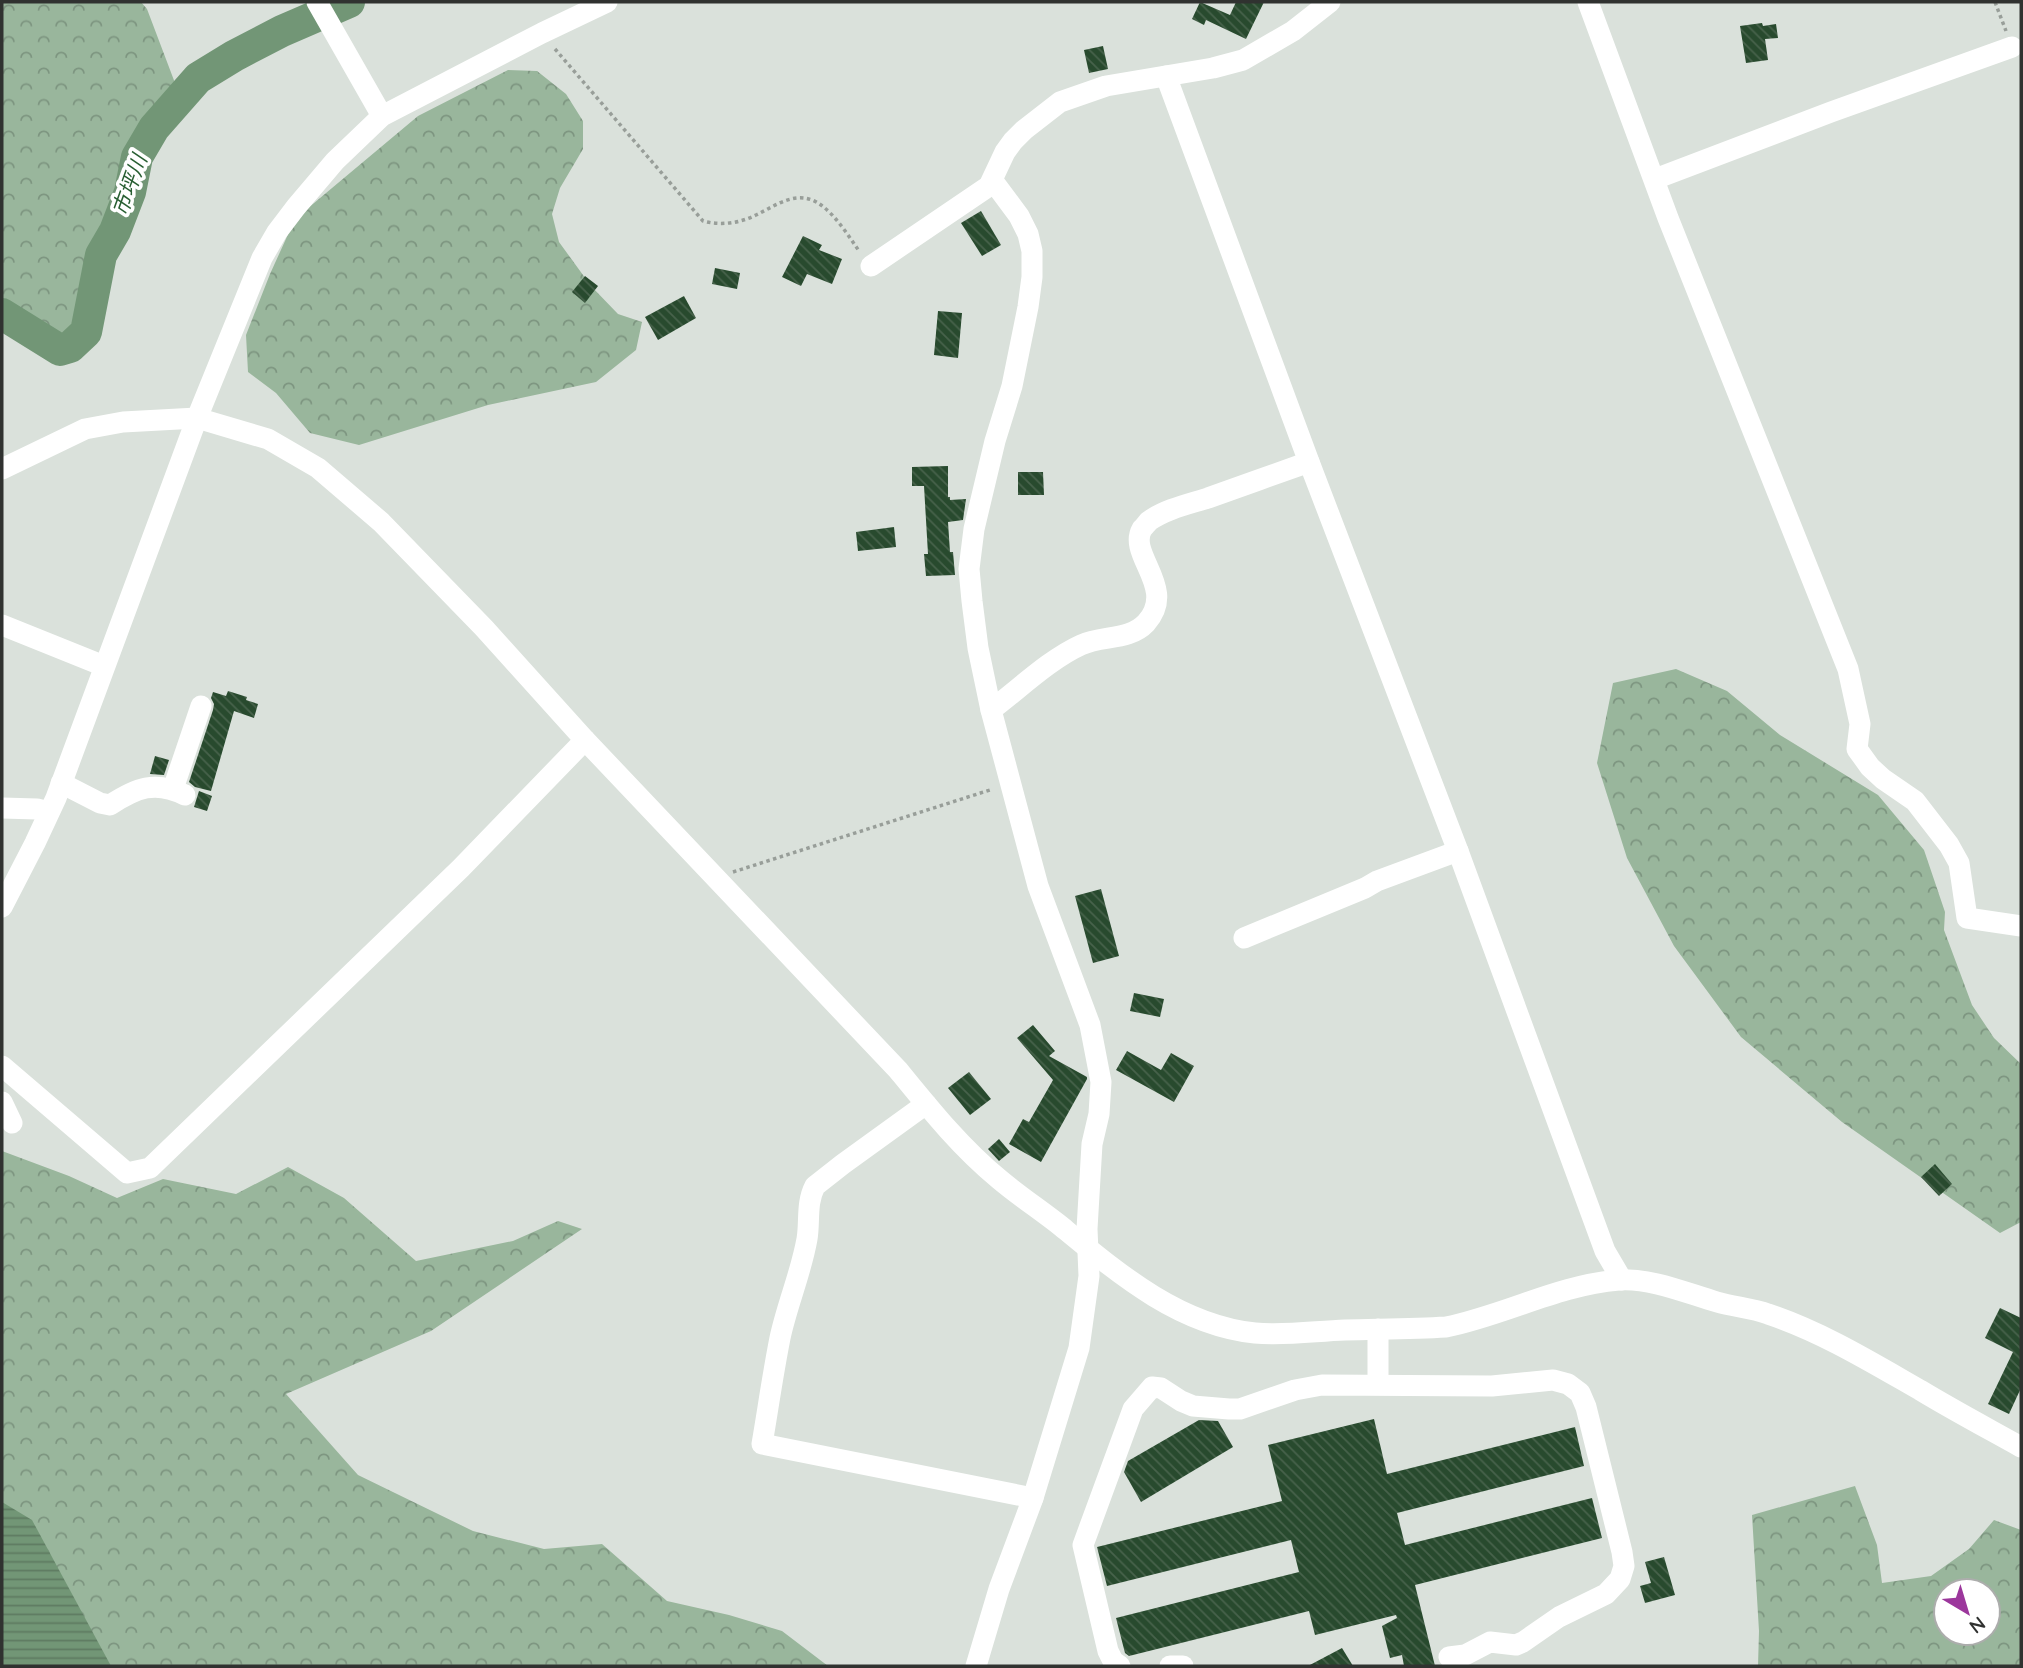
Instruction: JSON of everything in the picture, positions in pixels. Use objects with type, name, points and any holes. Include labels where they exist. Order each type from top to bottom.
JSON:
[{"type":"street","points":[[317,2],[382,116]]},
{"type":"street","points":[[2,907],[35,843],[61,783],[197,418],[262,258],[277,232],[335,161],[382,116],[607,2]]},
{"type":"street","points":[[871,266],[975,197],[993,181],[1005,152],[1013,141],[1060,102],[1106,86],[1213,68],[1243,60],[1293,31],[1330,2]]},
{"type":"street","points":[[1588,2],[1668,218],[1848,669],[1860,724],[1857,749],[1883,779],[1915,801],[1949,845],[1959,863],[1967,918],[2021,926]]},
{"type":"street","points":[[1655,179],[2012,47]]},
{"type":"street","points":[[1166,76],[1308,462],[1458,851],[1605,1251],[1622,1280]]},
{"type":"street","points":[[976,1666],[999,1589],[1033,1498],[1079,1348],[1089,1276],[1087,1229],[1090,1180],[1101,1082],[1090,1025],[1046,911],[991,710],[978,648],[972,601],[972,541],[995,441],[1012,386],[1032,277],[1032,251],[1028,234],[1019,216],[993,181]]},
{"type":"street","points":[[2,470],[85,429],[123,422],[197,418],[268,439],[318,468],[381,522],[484,628],[585,740],[898,1070],[980,1162],[1152,1296],[1207,1322],[1256,1333],[1446,1327],[1475,1321],[1564,1290],[1622,1280],[1668,1287],[1768,1314],[1846,1347],[2021,1447]]},
{"type":"street","points":[[991,710],[1056,660],[1083,644],[1132,633],[1148,621],[1157,603],[1156,587],[1140,545],[1141,530],[1149,521],[1174,509],[1308,462]]},
{"type":"street","points":[[2,625],[104,666]]},
{"type":"street","points":[[61,783],[100,803],[110,805],[131,791],[148,787],[179,792],[201,706]]},
{"type":"street","points":[[2,1066],[127,1173],[150,1168],[461,868],[585,740]]},
{"type":"street","points":[[2,808],[49,812]]},
{"type":"street","points":[[1244,938],[1377,881],[1458,851]]},
{"type":"street","points":[[2,1102],[12,1123]]},
{"type":"street","points":[[926,1104],[843,1164],[815,1186],[812,1192],[807,1237],[780,1336],[762,1444],[1033,1498]]},
{"type":"street","points":[[1378,1329],[1378,1384]]},
{"type":"street","points":[[1120,1666],[1113,1661],[1108,1651],[1083,1545],[1133,1409],[1152,1387],[1161,1388],[1193,1406],[1240,1409],[1295,1390],[1322,1385],[1492,1385],[1553,1380],[1569,1384],[1580,1392],[1586,1407],[1622,1552],[1624,1566],[1620,1579],[1606,1594],[1559,1617],[1523,1642],[1516,1645],[1490,1642],[1465,1654],[1449,1657]]},
{"type":"street","points":[[1170,1666],[1183,1666]]},
{"type":"path","points":[[542,33],[700,219],[718,224],[735,221],[754,216],[779,202],[804,197],[820,204],[871,266]]},
{"type":"path","points":[[719,882],[738,870],[1012,783]]},
{"type":"green space","points":[[2,2],[141,2],[147,9],[175,83],[174,96],[145,140],[120,221],[93,265],[71,329],[48,342],[2,323]]},
{"type":"green space","points":[[508,70],[537,71],[566,94],[583,121],[583,149],[560,188],[552,214],[559,242],[591,286],[618,314],[642,322],[636,350],[596,382],[488,405],[359,445],[310,433],[276,393],[248,372],[246,335],[295,219],[418,116]]},
{"type":"green space","points":[[1676,669],[1727,691],[1780,735],[1878,795],[1924,850],[1945,912],[1944,930],[1972,1005],[1994,1038],[2021,1064],[2021,1222],[2000,1233],[1842,1122],[1741,1037],[1674,946],[1627,858],[1597,763],[1613,683]]},
{"type":"green space","points":[[2,1151],[69,1176],[117,1198],[163,1179],[236,1194],[288,1167],[344,1198],[416,1261],[513,1241],[558,1221],[582,1229],[431,1331],[286,1394],[358,1475],[473,1531],[544,1549],[602,1544],[667,1601],[729,1615],[782,1631],[828,1666],[88,1666],[2,1517]]},
{"type":"green space","points":[[1855,1486],[1877,1545],[1882,1583],[1931,1576],[1969,1549],[1994,1520],[2021,1530],[2021,1666],[1758,1666],[1759,1631],[1752,1515]]},
{"type":"shaded area","points":[[2,1502],[32,1520],[111,1666],[2,1666]]},
{"type":"building","points":[[1200,2],[1230,15],[1236,2],[1264,2],[1246,39],[1206,20],[1204,25],[1192,19]]},
{"type":"building","points":[[1762,23],[1763,26],[1776,24],[1778,38],[1765,39],[1768,60],[1746,63],[1740,26]]},
{"type":"building","points":[[1103,46],[1108,69],[1089,73],[1084,50]]},
{"type":"building","points":[[981,211],[1001,245],[982,256],[961,223]]},
{"type":"building","points":[[803,236],[822,245],[819,250],[842,259],[832,284],[807,274],[801,286],[782,277]]},
{"type":"building","points":[[715,268],[740,273],[737,289],[712,284]]},
{"type":"building","points":[[585,276],[598,286],[585,303],[572,292]]},
{"type":"building","points":[[684,296],[696,318],[658,340],[645,317]]},
{"type":"building","points":[[938,311],[962,313],[958,358],[934,355]]},
{"type":"building","points":[[948,466],[948,497],[950,500],[966,499],[963,520],[948,522],[955,575],[926,576],[924,554],[928,554],[924,486],[912,486],[912,467]]},
{"type":"building","points":[[1018,472],[1043,472],[1044,495],[1018,495]]},
{"type":"building","points":[[894,527],[896,547],[858,551],[856,532]]},
{"type":"building","points":[[228,691],[258,704],[254,718],[234,711],[211,791],[195,787],[189,782],[213,710],[213,692],[226,696]]},
{"type":"building","points":[[155,756],[169,760],[164,775],[150,774]]},
{"type":"building","points":[[199,791],[212,796],[207,811],[194,807]]},
{"type":"building","points":[[1101,889],[1119,956],[1093,963],[1075,896]]},
{"type":"building","points":[[1134,993],[1164,999],[1160,1017],[1130,1011]]},
{"type":"building","points":[[1033,1025],[1055,1051],[1049,1056],[1087,1077],[1041,1162],[1009,1144],[1023,1119],[1029,1122],[1053,1080],[1017,1038]]},
{"type":"building","points":[[1127,1051],[1161,1070],[1171,1053],[1194,1066],[1174,1102],[1116,1070]]},
{"type":"building","points":[[969,1072],[991,1099],[970,1115],[948,1088]]},
{"type":"building","points":[[999,1139],[1010,1152],[999,1161],[988,1149]]},
{"type":"building","points":[[1935,1164],[1952,1184],[1939,1196],[1921,1177]]},
{"type":"building","points":[[2000,1308],[2021,1318],[2021,1388],[2009,1414],[1988,1404],[2013,1352],[1985,1338]]},
{"type":"building","points":[[1374,1419],[1387,1474],[1575,1427],[1584,1466],[1397,1513],[1405,1545],[1592,1498],[1602,1538],[1415,1585],[1435,1666],[1404,1666],[1402,1655],[1390,1658],[1382,1626],[1397,1618],[1396,1615],[1315,1635],[1309,1611],[1129,1656],[1125,1653],[1116,1618],[1299,1572],[1291,1540],[1107,1586],[1097,1547],[1282,1501],[1268,1445]]},
{"type":"building","points":[[1199,1420],[1218,1421],[1233,1447],[1141,1502],[1124,1472],[1128,1461]]},
{"type":"building","points":[[1664,1557],[1675,1595],[1645,1603],[1640,1586],[1651,1583],[1645,1562]]},
{"type":"building","points":[[1342,1648],[1353,1666],[1308,1666]]},
{"type":"waterway","name":"市坪川","points":[[2,314],[60,350],[70,347],[86,332],[101,255],[115,231],[130,192],[137,157],[154,128],[198,78],[282,31],[349,2]]}]
